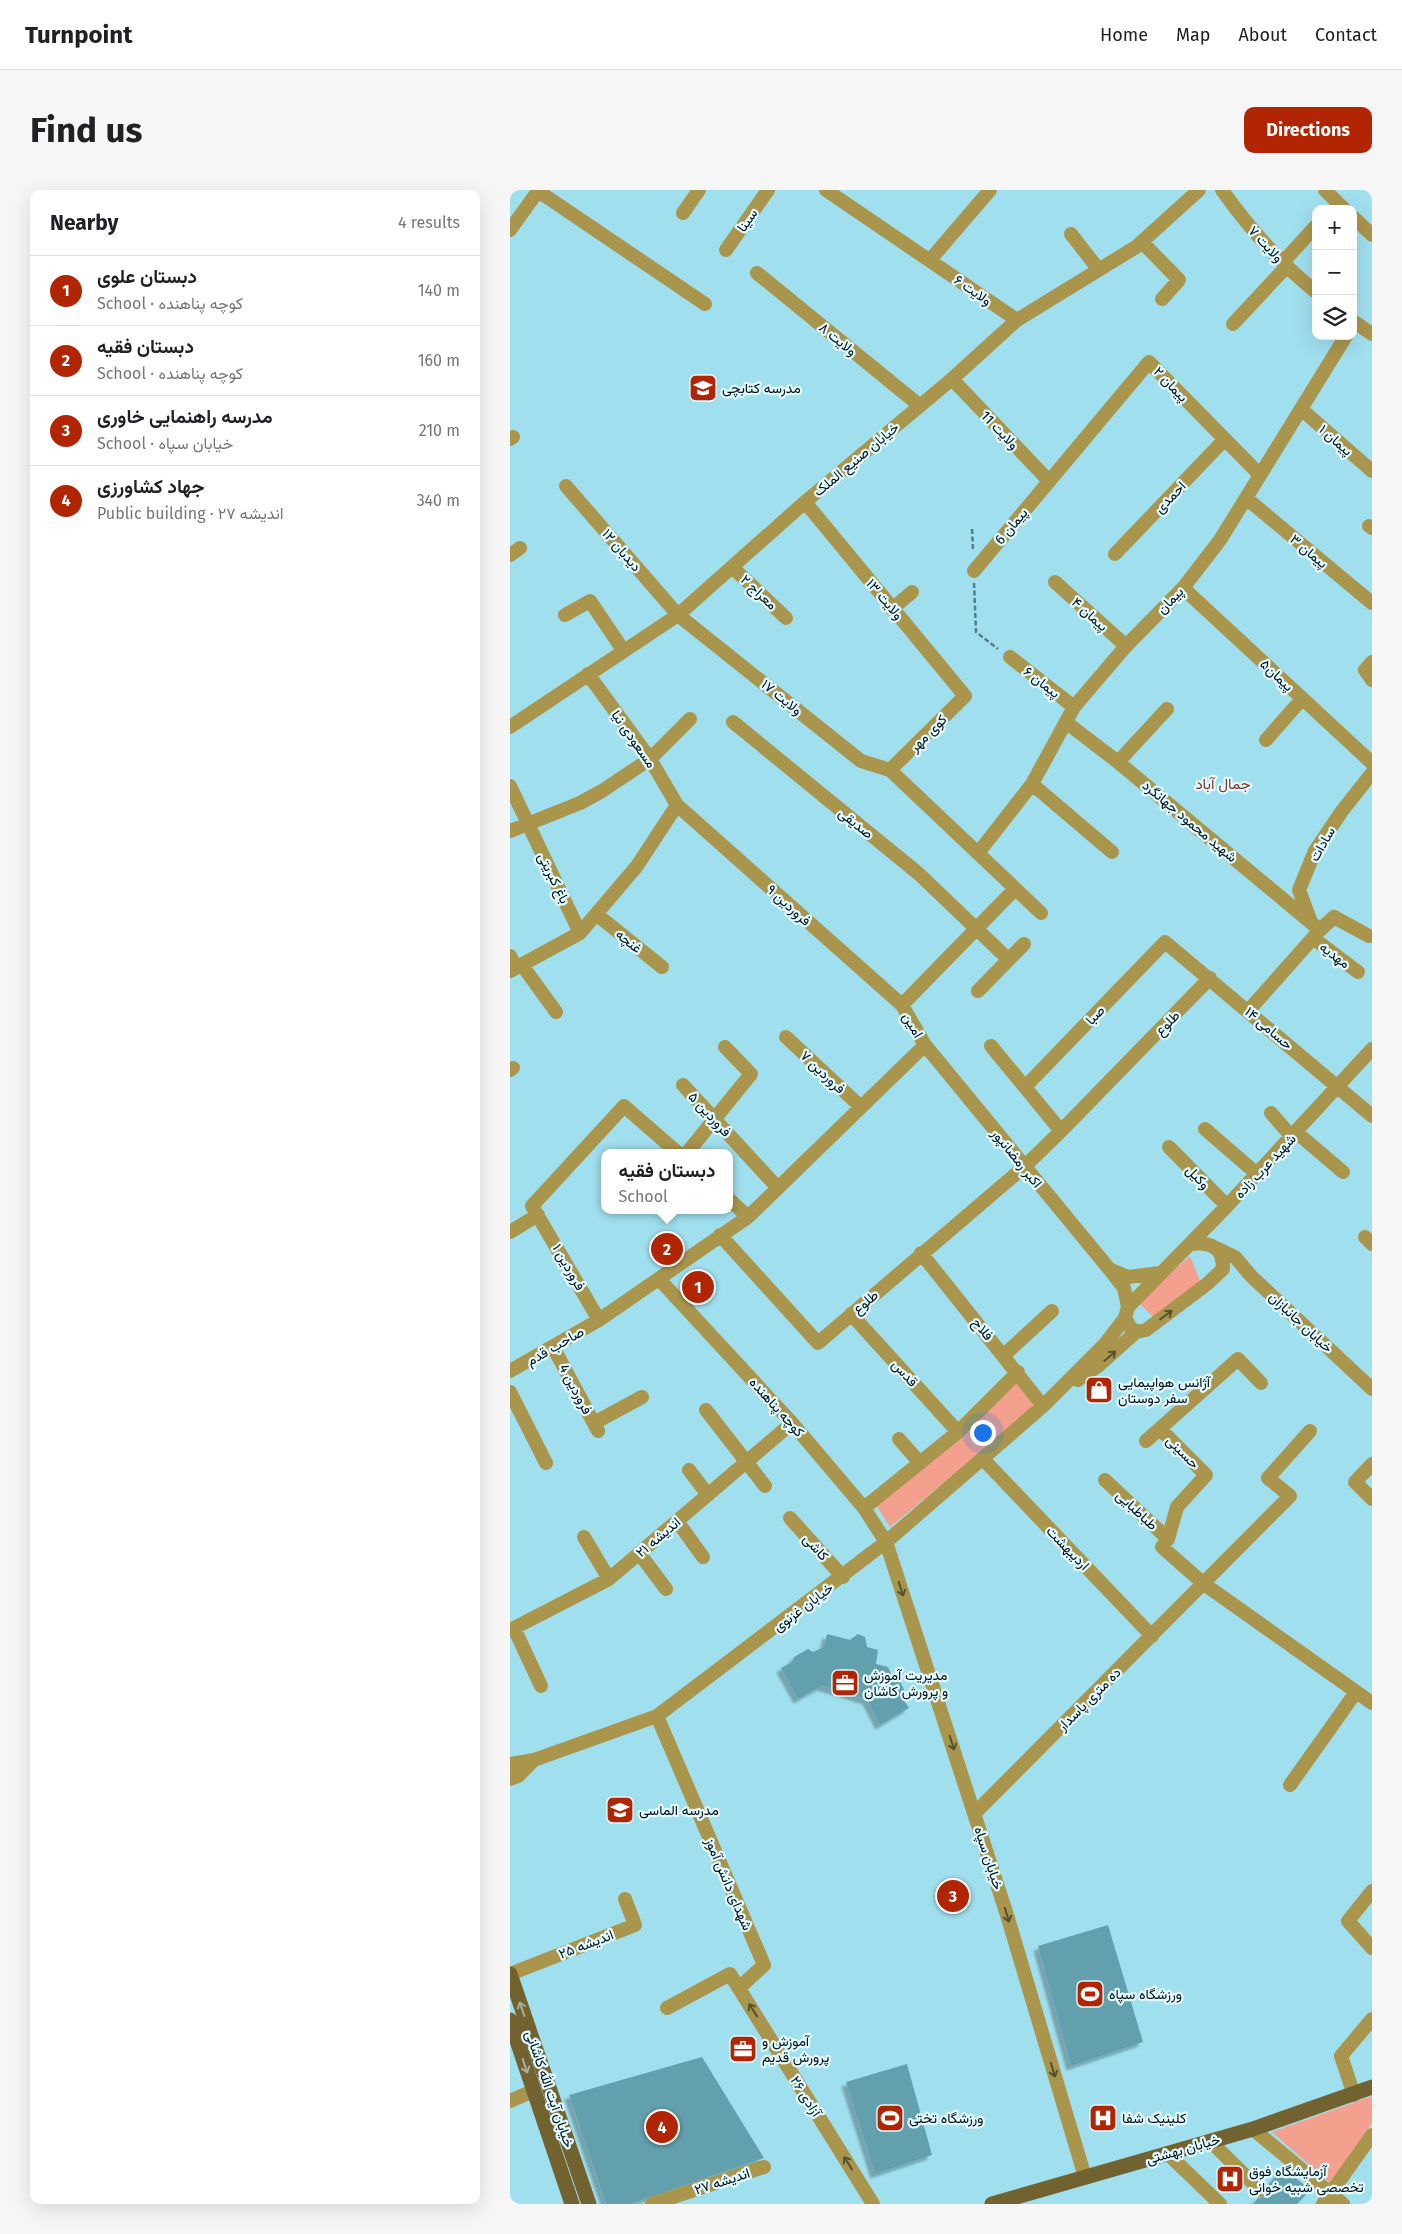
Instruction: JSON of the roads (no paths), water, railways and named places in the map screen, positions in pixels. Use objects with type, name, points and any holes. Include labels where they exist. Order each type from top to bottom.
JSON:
[{"type":"main road","name":"خیابان آیت الله کاشانی","points":[[510,1974],[589,2204]]},
{"type":"main road","name":"خیابان آیت الله کاشانی","points":[[511,2028],[572,2204]]},
{"type":"main road","name":"خیابان بهشتی","points":[[992,2204],[1014,2201],[1085,2177],[1254,2129],[1354,2095],[1372,2087]]},
{"type":"street","points":[[683,213],[699,190]]},
{"type":"street","name":"سینا","points":[[726,250],[768,190]]},
{"type":"street","name":"ولایت ۶","points":[[826,190],[1017,320]]},
{"type":"street","points":[[930,260],[990,190]]},
{"type":"street","name":"خیابان صنیع الملک","points":[[510,726],[678,615],[805,502],[952,379],[1017,320],[1142,242],[1199,190]]},
{"type":"street","name":"ولایت ۷","points":[[1222,190],[1242,218],[1285,264],[1312,288]]},
{"type":"street","points":[[1325,190],[1336,205]]},
{"type":"street","points":[[510,230],[538,192],[705,304]]},
{"type":"street","points":[[1357,221],[1372,235]]},
{"type":"street","points":[[1233,324],[1312,231]]},
{"type":"street","points":[[1071,234],[1099,270]]},
{"type":"street","points":[[1142,242],[1179,280],[1162,299]]},
{"type":"street","name":"ولایت ۸","points":[[757,273],[919,406]]},
{"type":"street","points":[[1357,325],[1372,334]]},
{"type":"street","name":"پیمان","points":[[978,852],[1032,784],[1074,707],[1126,646],[1183,588],[1220,540],[1344,340]]},
{"type":"street","name":"پیمان ۲","points":[[1049,482],[1149,362],[1260,475]]},
{"type":"street","name":"ولایت 11","points":[[952,379],[1049,482]]},
{"type":"street","name":"پیمان ۱","points":[[1301,409],[1372,470]]},
{"type":"street","name":"احمدی","points":[[1116,554],[1225,440]]},
{"type":"street","name":"پیمان 6","points":[[974,571],[1049,482]]},
{"type":"street","name":"دیدبان ۱۲","points":[[566,486],[678,615]]},
{"type":"street","name":"پیمان ۳","points":[[1246,498],[1372,603]]},
{"type":"street","name":"ولایت ۱۳","points":[[805,502],[965,696]]},
{"type":"street","name":"معراج ۲","points":[[732,567],[786,618]]},
{"type":"street","name":"پیمان ۴","points":[[1055,582],[1126,646]]},
{"type":"street","name":"پیمان۵","points":[[1183,588],[1372,763]]},
{"type":"street","points":[[892,609],[912,592]]},
{"type":"street","points":[[565,615],[590,601],[624,650]]},
{"type":"street","name":"ولایت ۱۷","points":[[678,615],[861,761],[890,770]]},
{"type":"street","name":"پیمان ۶","points":[[1010,657],[1074,707]]},
{"type":"street","points":[[1372,662],[1365,670],[1372,680]]},
{"type":"street","name":"مسعودی نیا","points":[[588,674],[650,759],[677,805]]},
{"type":"street","name":"کوی مهر","points":[[890,770],[965,696]]},
{"type":"street","points":[[1266,740],[1302,699]]},
{"type":"street","points":[[1118,762],[1167,709]]},
{"type":"street","points":[[510,831],[580,803],[602,791],[650,759],[690,719]]},
{"type":"street","name":"صدیقی","points":[[733,722],[919,874],[976,929]]},
{"type":"street","name":"شهید محمود جهانگرد","points":[[1066,723],[1118,762],[1315,930]]},
{"type":"street","points":[[890,770],[1041,913]]},
{"type":"street","name":"سادات","points":[[1315,930],[1298,890],[1315,851],[1342,811],[1372,773]]},
{"type":"street","points":[[1032,784],[1112,852]]},
{"type":"street","name":"باغ کبریتی","points":[[510,786],[580,933]]},
{"type":"street","points":[[556,1012],[515,965],[580,933],[637,866],[677,805]]},
{"type":"street","name":"فروردین ۹","points":[[677,805],[902,1005]]},
{"type":"street","points":[[902,1005],[1014,889]]},
{"type":"street","name":"غنچه","points":[[596,914],[662,968]]},
{"type":"street","points":[[1249,1010],[1315,930],[1334,916],[1369,936]]},
{"type":"street","points":[[976,929],[1008,959]]},
{"type":"street","name":"مهدیه","points":[[1315,930],[1358,972]]},
{"type":"street","name":"حسامی ۱۴","points":[[1165,942],[1249,1010],[1372,1116]]},
{"type":"street","name":"صبا","points":[[1025,1087],[1165,942]]},
{"type":"street","points":[[978,991],[1024,944]]},
{"type":"street","name":"طلوع","points":[[720,1235],[818,1343],[1024,1167],[1061,1132],[1210,978]]},
{"type":"street","name":"امین","points":[[902,1005],[925,1045]]},
{"type":"street","name":"فروردین ۷","points":[[786,1037],[861,1107]]},
{"type":"street","name":"صاحب قدم","points":[[510,1371],[599,1320],[748,1217],[925,1045]]},
{"type":"street","name":"اکبر رمضانپور","points":[[925,1045],[1124,1288],[1127,1312]]},
{"type":"street","points":[[991,1046],[1061,1132]]},
{"type":"street","points":[[690,1149],[751,1074],[725,1047]]},
{"type":"street","name":"شهید عرب زاده","points":[[1043,1406],[1105,1344],[1127,1312],[1160,1273],[1191,1244],[1258,1174],[1372,1049]]},
{"type":"street","name":"فروردین ۵","points":[[683,1085],[778,1188]]},
{"type":"street","points":[[511,1230],[538,1215],[532,1206],[624,1106],[673,1149]]},
{"type":"street","points":[[1272,1113],[1294,1134],[1343,1172]]},
{"type":"street","points":[[1205,1129],[1258,1174]]},
{"type":"street","name":"وکیل","points":[[1169,1147],[1227,1206]]},
{"type":"street","points":[[733,1203],[748,1217]]},
{"type":"street","name":"فروردین ۱","points":[[538,1215],[599,1320]]},
{"type":"street","points":[[1191,1244],[1205,1242],[1235,1257],[1251,1276]]},
{"type":"street","points":[[1043,1406],[1098,1366],[1136,1332],[1146,1330],[1207,1284],[1223,1269],[1223,1258],[1216,1248]]},
{"type":"street","name":"فلاح","points":[[921,1254],[1004,1354],[1043,1406]]},
{"type":"street","name":"خیابان جانبازان","points":[[1223,1269],[1251,1276],[1372,1389]]},
{"type":"street","points":[[1110,1270],[1128,1276],[1160,1273]]},
{"type":"street","name":"کوچه پناهنده","points":[[659,1279],[792,1423],[864,1508],[886,1542]]},
{"type":"street","points":[[1004,1354],[1052,1311]]},
{"type":"street","points":[[1127,1312],[1130,1328],[1136,1332]]},
{"type":"street","name":"قدس","points":[[851,1314],[958,1432]]},
{"type":"street","name":"فروردین 4","points":[[553,1347],[596,1427],[642,1397]]},
{"type":"street","points":[[1146,1441],[1238,1359],[1261,1383]]},
{"type":"street","points":[[864,1508],[958,1432],[1018,1372]]},
{"type":"street","points":[[510,1392],[546,1464]]},
{"type":"street","name":"خیابان غزنوی","points":[[534,1760],[657,1716],[843,1577],[1043,1406]]},
{"type":"street","points":[[706,1410],[765,1486]]},
{"type":"street","name":"اندیشه ۲۱","points":[[512,1629],[609,1579],[792,1423]]},
{"type":"street","name":"حسینی","points":[[1160,1429],[1206,1475],[1177,1507],[1168,1539]]},
{"type":"street","name":"ده متری پاسدار","points":[[975,1813],[1290,1496],[1268,1478],[1310,1431]]},
{"type":"street","points":[[898,1439],[919,1462]]},
{"type":"street","name":"اردیبهشت","points":[[983,1459],[1152,1636]]},
{"type":"street","points":[[1372,1464],[1356,1482],[1372,1499]]},
{"type":"street","points":[[689,1470],[708,1494]]},
{"type":"street","name":"طباطبایی","points":[[1105,1480],[1168,1539]]},
{"type":"street","name":"کاشی","points":[[790,1518],[843,1577]]},
{"type":"street","points":[[676,1521],[703,1557]]},
{"type":"street","points":[[584,1537],[609,1579]]},
{"type":"street","points":[[1168,1539],[1162,1547],[1204,1584],[1372,1703]]},
{"type":"street","name":"خیابان سپاه","points":[[886,1542],[975,1813],[1085,2177]]},
{"type":"street","points":[[639,1553],[666,1589]]},
{"type":"street","points":[[512,1629],[541,1686]]},
{"type":"street","points":[[1290,1785],[1356,1692]]},
{"type":"street","name":"شهدای دانش آموز","points":[[657,1716],[764,1965],[739,1988]]},
{"type":"street","points":[[510,1764],[534,1760]]},
{"type":"street","points":[[510,1779],[518,1776],[534,1760]]},
{"type":"street","points":[[1372,1891],[1348,1921],[1372,1948]]},
{"type":"street","name":"اندیشه ۲۵","points":[[510,1974],[635,1925],[625,1899]]},
{"type":"street","points":[[666,2008],[730,1974],[739,1988]]},
{"type":"street","name":"آزادی ۲۶","points":[[739,1988],[873,2204]]},
{"type":"street","points":[[1354,2095],[1341,2056],[1372,2019]]},
{"type":"street","points":[[510,2101],[533,2091]]},
{"type":"street","points":[[1254,2129],[1327,2199],[1343,2204]]},
{"type":"street","points":[[1327,2199],[1372,2135]]},
{"type":"street","points":[[1210,2141],[1260,2190]]},
{"type":"street","points":[[1167,2153],[1220,2204]]},
{"type":"street","name":"اندیشه ۲۷","points":[[652,2204],[764,2167]]},
{"type":"place","name":"مدرسه کتابچی","points":[[703,388]]},
{"type":"place","name":"دبستان فقیه","points":[[667,1249]]},
{"type":"place","name":"دبستان علوی","points":[[698,1287]]},
{"type":"place","name":"آژانس هواپیمایی سفر دوستان","points":[[1099,1390]]},
{"type":"place","name":"مدیریت آموزش و پرورش کاشان","points":[[845,1683]]},
{"type":"place","name":"مدرسه الماسی","points":[[620,1810]]},
{"type":"place","name":"مدرسه راهنمایی خاوری","points":[[953,1896]]},
{"type":"place","name":"ورزشگاه سپاه","points":[[1090,1994]]},
{"type":"place","name":"آموزش و پرورش قدیم","points":[[743,2049]]},
{"type":"place","name":"ورزشگاه تختی","points":[[890,2118]]},
{"type":"place","name":"کلینیک شفا","points":[[1103,2118]]},
{"type":"place","name":"جهاد کشاورزی","points":[[662,2127]]},
{"type":"place","name":"آزمایشگاه فوق تخصصی شبیه خوانی","points":[[1230,2179]]},
{"type":"district","name":"جمال آباد","points":[[1223,784]]}]
